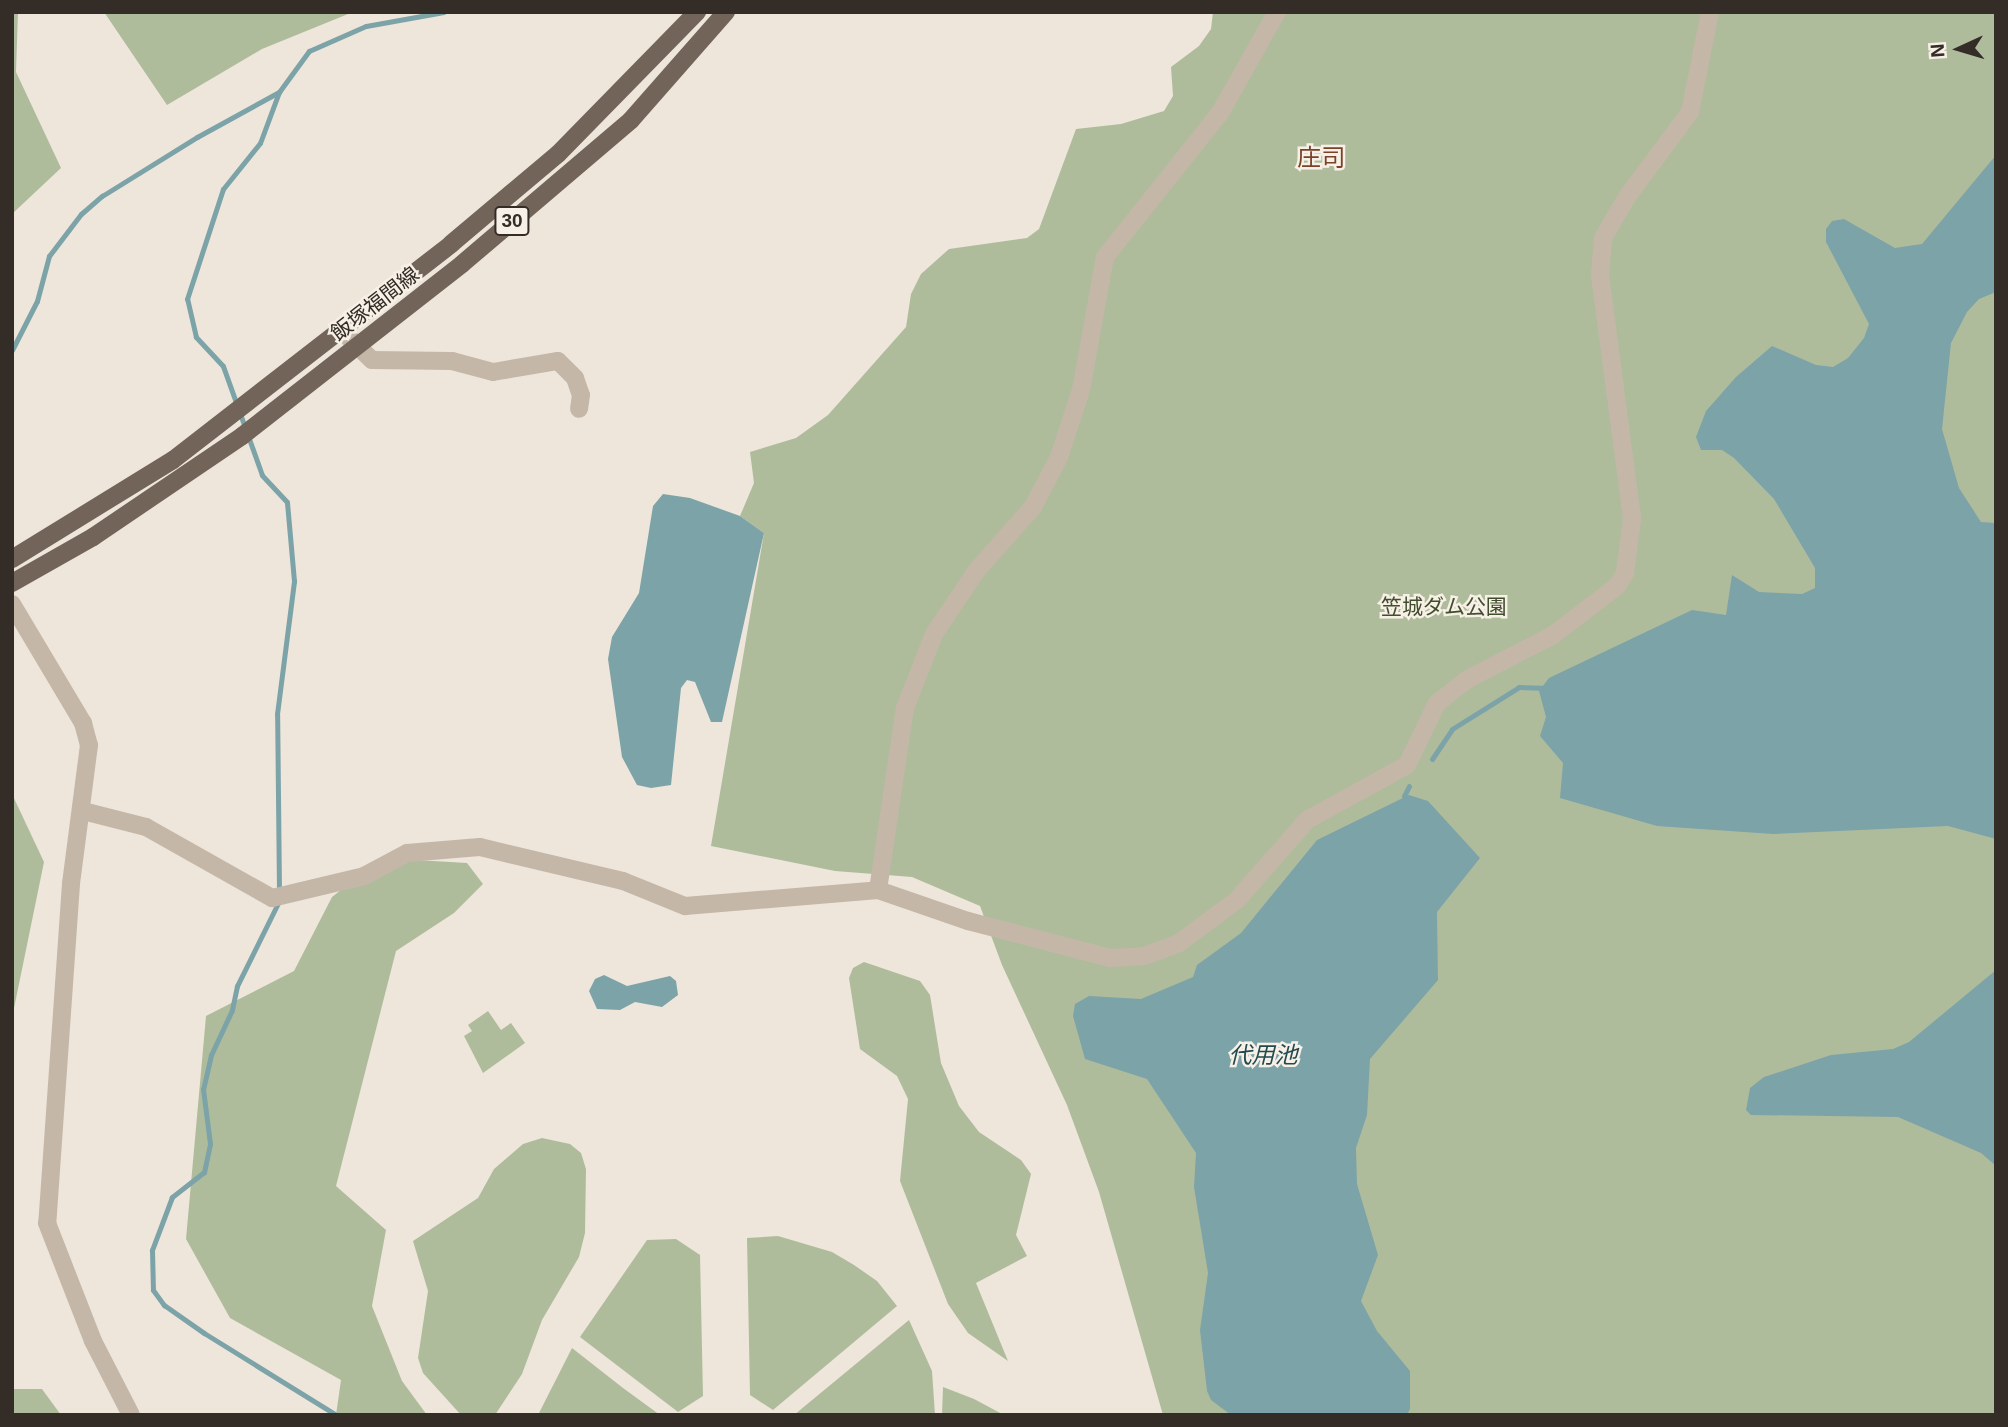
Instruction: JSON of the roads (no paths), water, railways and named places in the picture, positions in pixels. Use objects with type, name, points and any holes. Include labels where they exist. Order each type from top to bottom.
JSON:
[{"type":"main road","name":"飯塚福間線","points":[[12,559],[129,488],[221,424],[341,330],[558,155],[697,12]]},
{"type":"main road","name":"飯塚福間線","points":[[12,583],[93,537],[229,445],[462,264],[631,120],[726,12]]},
{"type":"street","points":[[878,890],[905,708],[934,634],[977,570],[1033,508],[1059,457],[1081,390],[1105,257],[1220,113],[1277,12]]},
{"type":"street","points":[[83,811],[146,827],[272,898],[364,876],[407,853],[480,847],[623,881],[685,906],[878,890],[968,921],[1110,958],[1143,956],[1179,943],[1237,900],[1307,820],[1408,765],[1437,703],[1466,680],[1553,635],[1617,586],[1625,573],[1632,518],[1625,436],[1600,274],[1603,238],[1627,197],[1690,112],[1710,12]]},
{"type":"street","points":[[341,330],[355,348],[372,360],[452,361],[493,372],[558,360],[575,378],[579,409]]},
{"type":"street","points":[[12,604],[83,723],[89,745],[83,811],[71,884],[47,1223],[87,1329],[131,1415]]},
{"type":"water","points":[[1996,155],[1996,292],[1979,299],[1967,312],[1951,343],[1942,429],[1959,488],[1981,522],[1996,523],[1996,839],[1948,826],[1773,834],[1657,826],[1560,798],[1563,763],[1540,736],[1546,717],[1539,691],[1549,678],[1692,610],[1726,615],[1732,575],[1759,592],[1802,594],[1815,588],[1815,568],[1774,499],[1734,458],[1722,450],[1701,450],[1696,437],[1706,411],[1736,377],[1772,346],[1816,365],[1833,367],[1848,358],[1864,338],[1869,324],[1826,242],[1826,229],[1832,221],[1844,219],[1895,248],[1922,244]]},
{"type":"water","points":[[663,494],[690,498],[740,516],[764,533],[722,722],[711,722],[695,682],[687,680],[681,688],[671,785],[651,788],[637,785],[622,757],[608,659],[612,637],[639,593],[653,506]]},
{"type":"water","name":"代用池","points":[[1409,795],[1428,801],[1480,858],[1437,912],[1438,980],[1370,1059],[1367,1115],[1356,1148],[1357,1184],[1378,1255],[1361,1301],[1377,1331],[1410,1371],[1410,1409],[1407,1415],[1231,1415],[1211,1400],[1207,1391],[1200,1330],[1208,1273],[1194,1187],[1196,1153],[1147,1079],[1085,1059],[1073,1016],[1075,1004],[1089,996],[1141,999],[1193,977],[1197,965],[1241,933],[1317,840]]},
{"type":"water","points":[[1996,970],[1996,1166],[1981,1153],[1898,1117],[1751,1115],[1746,1110],[1750,1088],[1764,1077],[1831,1055],[1893,1049],[1909,1042]]},
{"type":"water","points":[[604,975],[627,986],[670,976],[676,981],[678,995],[662,1007],[635,1002],[620,1010],[597,1009],[589,991],[595,979]]},
{"type":"waterway","points":[[279,891],[277,714],[294,581],[287,502],[262,475],[223,366],[196,337],[187,299],[223,189],[260,143],[279,92],[309,51],[366,26],[444,12]]},
{"type":"waterway","points":[[12,350],[37,301],[49,256],[81,214],[102,196],[197,137],[279,92]]},
{"type":"waterway","points":[[1432,759],[1452,729],[1519,687],[1542,688]]},
{"type":"waterway","points":[[1404,796],[1409,786]]},
{"type":"waterway","points":[[279,901],[237,986],[232,1010],[211,1055],[203,1089],[210,1144],[204,1172],[172,1197],[152,1250],[153,1290],[164,1305],[204,1333],[336,1415]]},
{"type":"district","name":"庄司","points":[[1321,158]]},
{"type":"park label","name":"笠城ダム公園","points":[[1444,607]]}]
